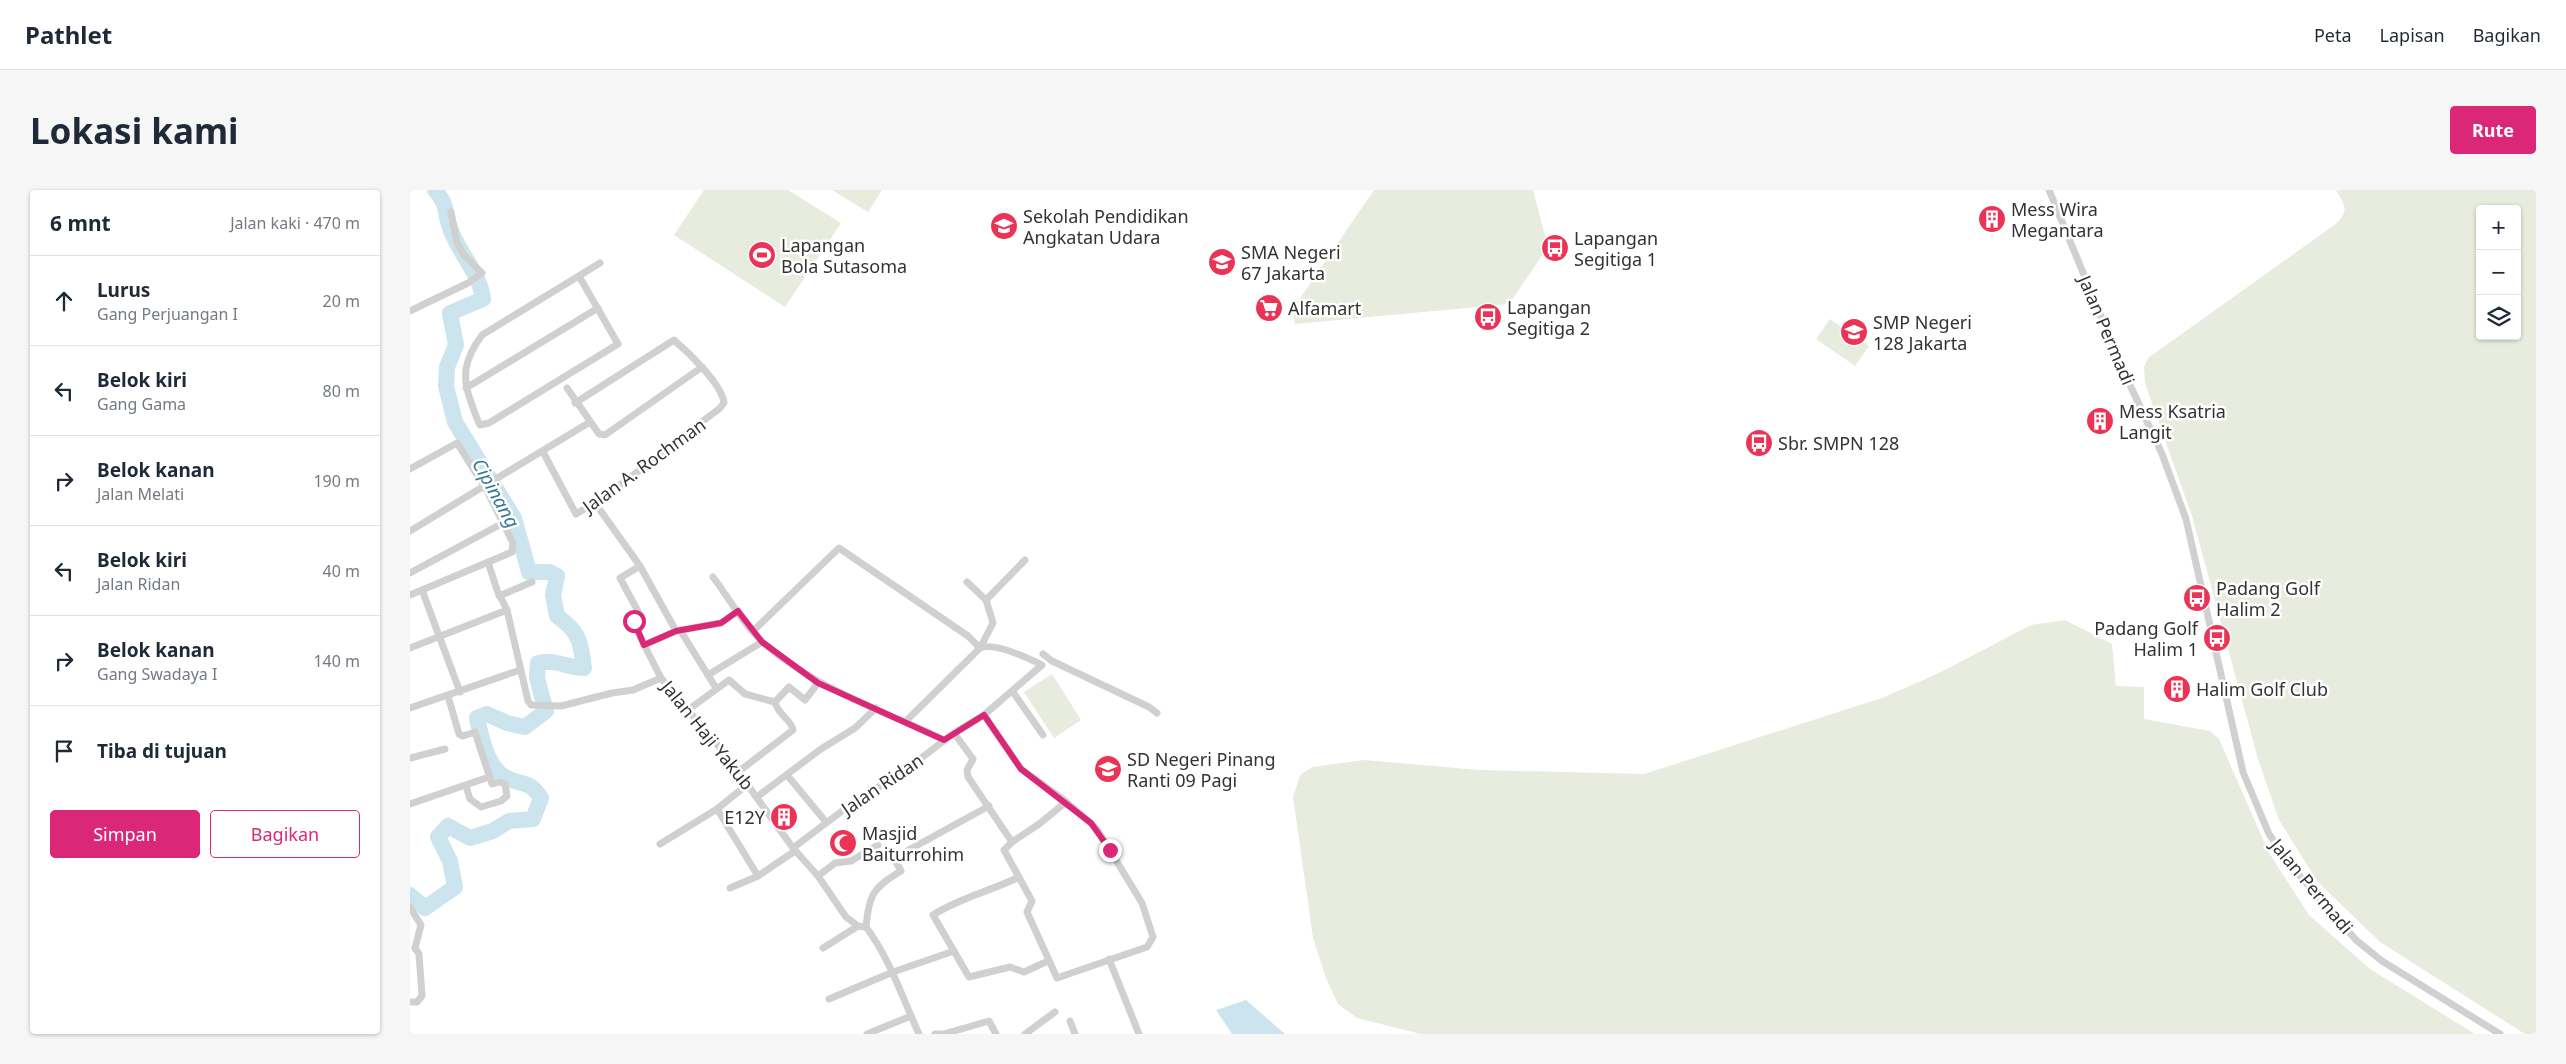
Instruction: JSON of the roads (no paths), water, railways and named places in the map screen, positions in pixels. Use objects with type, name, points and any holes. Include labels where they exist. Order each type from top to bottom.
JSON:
[{"type":"street","name":"Jalan Permadi","points":[[2049,190],[2124,372],[2162,454],[2186,519],[2243,772],[2269,834],[2304,882],[2366,948],[2422,987],[2500,1034]]},
{"type":"street","points":[[410,311],[468,284],[482,273],[456,243],[450,212]]},
{"type":"street","points":[[579,276],[618,344],[483,426],[479,423],[466,388],[466,364],[482,335],[600,263]]},
{"type":"street","points":[[466,388],[598,308]]},
{"type":"street","points":[[566,388],[576,403],[599,434],[605,435],[702,367],[676,342],[671,340],[576,403]]},
{"type":"street","name":"Jalan A. Rochman","points":[[543,452],[576,514],[596,506],[719,409],[724,403],[722,396],[702,367]]},
{"type":"street","points":[[410,531],[590,422]]},
{"type":"street","points":[[410,469],[456,443],[484,486],[513,543],[514,550],[410,594]]},
{"type":"street","points":[[596,506],[620,535],[678,631],[716,688]]},
{"type":"street","points":[[410,573],[503,523]]},
{"type":"street","points":[[754,631],[839,548],[968,636],[980,648]]},
{"type":"street","points":[[986,600],[1025,560]]},
{"type":"street","points":[[488,562],[507,610],[520,670],[528,701],[531,705],[538,707],[561,706],[612,693],[633,690],[660,678]]},
{"type":"street","name":"Jalan Haji Yakub","points":[[640,566],[620,578],[640,615],[633,623],[660,678],[758,796],[794,849],[818,876],[846,917],[862,926],[880,947],[893,972],[919,1034]]},
{"type":"street","points":[[713,577],[762,642],[818,683],[906,721],[944,740]]},
{"type":"street","points":[[500,596],[532,582]]},
{"type":"street","points":[[906,721],[980,648],[993,623],[986,600],[967,582]]},
{"type":"street","points":[[422,590],[460,692]]},
{"type":"street","points":[[410,648],[507,610]]},
{"type":"street","points":[[644,645],[678,631],[721,623],[738,611]]},
{"type":"street","points":[[708,676],[762,642]]},
{"type":"street","name":"Jalan Ridan","points":[[730,888],[740,886],[758,876],[826,822],[903,772],[954,733],[984,715],[1013,692],[1042,665],[1020,654],[988,646],[980,648]]},
{"type":"street","points":[[1042,654],[1052,661],[1149,707],[1157,713]]},
{"type":"street","points":[[410,708],[520,670]]},
{"type":"street","points":[[688,710],[716,688],[730,680],[748,695],[775,702]]},
{"type":"street","points":[[775,702],[788,687],[805,700],[818,683]]},
{"type":"street","points":[[1013,692],[1043,735]]},
{"type":"street","points":[[448,696],[459,734],[462,736],[475,732],[492,784],[499,782],[505,784],[507,796],[501,801],[481,807],[470,799],[466,786]]},
{"type":"street","points":[[738,772],[793,730],[792,725],[780,713],[775,702]]},
{"type":"street","points":[[758,796],[821,749],[855,728],[876,708]]},
{"type":"street","points":[[984,715],[1021,769],[1066,802],[1098,830],[1142,903],[1153,938],[1147,948],[1109,959],[1058,978],[1048,961],[1027,912],[1032,901],[1004,850],[1066,802]]},
{"type":"street","points":[[954,733],[973,759],[967,774],[1012,842]]},
{"type":"street","points":[[410,758],[445,749]]},
{"type":"street","points":[[787,775],[826,822]]},
{"type":"street","points":[[410,804],[489,777]]},
{"type":"street","points":[[660,844],[717,810],[748,784]]},
{"type":"street","points":[[823,948],[862,926],[868,903],[873,893],[881,883],[901,871],[894,858],[989,806]]},
{"type":"street","points":[[717,810],[758,876]]},
{"type":"street","points":[[818,876],[835,863],[851,861],[878,845]]},
{"type":"street","points":[[1020,877],[994,890],[944,908],[932,915],[969,977],[1010,967],[1024,972],[1048,961]]},
{"type":"street","points":[[410,907],[420,925],[413,948],[419,954],[422,996],[417,1002],[410,1002]]},
{"type":"street","points":[[829,999],[893,972],[954,951]]},
{"type":"street","points":[[1109,959],[1139,1034]]},
{"type":"street","points":[[1026,1034],[1054,1012]]},
{"type":"street","points":[[867,1034],[911,1016]]},
{"type":"street","points":[[935,1034],[947,1034],[988,1021],[996,1034]]},
{"type":"street","points":[[1070,1021],[1075,1034]]},
{"type":"water","points":[[1246,1000],[1285,1034],[1232,1034],[1216,1010]]},
{"type":"waterway","name":"Cipinang","points":[[410,895],[425,908],[455,887],[450,861],[438,837],[448,826],[470,838],[493,831],[509,821],[533,819],[541,798],[528,785],[505,777],[494,766],[489,759],[477,718],[487,714],[507,723],[525,727],[546,711],[537,678],[538,663],[550,662],[584,668],[578,638],[570,627],[557,616],[553,595],[557,576],[549,572],[529,572],[514,518],[455,422],[446,386],[447,367],[456,345],[450,313],[483,299],[478,280],[457,244],[449,225],[444,204],[435,190]]},
{"type":"place","name":"Mess Wira Megantara","points":[[1992,219]]},
{"type":"place","name":"Sekolah Pendidikan Angkatan Udara","points":[[1004,226]]},
{"type":"place","name":"Lapangan Segitiga 1","points":[[1555,248]]},
{"type":"place","name":"Lapangan Bola Sutasoma","points":[[762,255]]},
{"type":"place","name":"SMA Negeri 67 Jakarta","points":[[1222,262]]},
{"type":"place","name":"Alfamart","points":[[1269,308]]},
{"type":"place","name":"Lapangan Segitiga 2","points":[[1488,317]]},
{"type":"place","name":"SMP Negeri 128 Jakarta","points":[[1854,332]]},
{"type":"place","name":"Mess Ksatria Langit","points":[[2100,421]]},
{"type":"place","name":"Sbr. SMPN 128","points":[[1759,443]]},
{"type":"place","name":"Padang Golf Halim 2","points":[[2197,598]]},
{"type":"place","name":"Padang Golf Halim 1","points":[[2217,638]]},
{"type":"place","name":"Halim Golf Club","points":[[2177,689]]},
{"type":"place","name":"SD Negeri Pinang Ranti 09 Pagi","points":[[1108,769]]},
{"type":"place","name":"E12Y","points":[[784,817]]},
{"type":"place","name":"Masjid Baiturrohim","points":[[843,843]]}]
